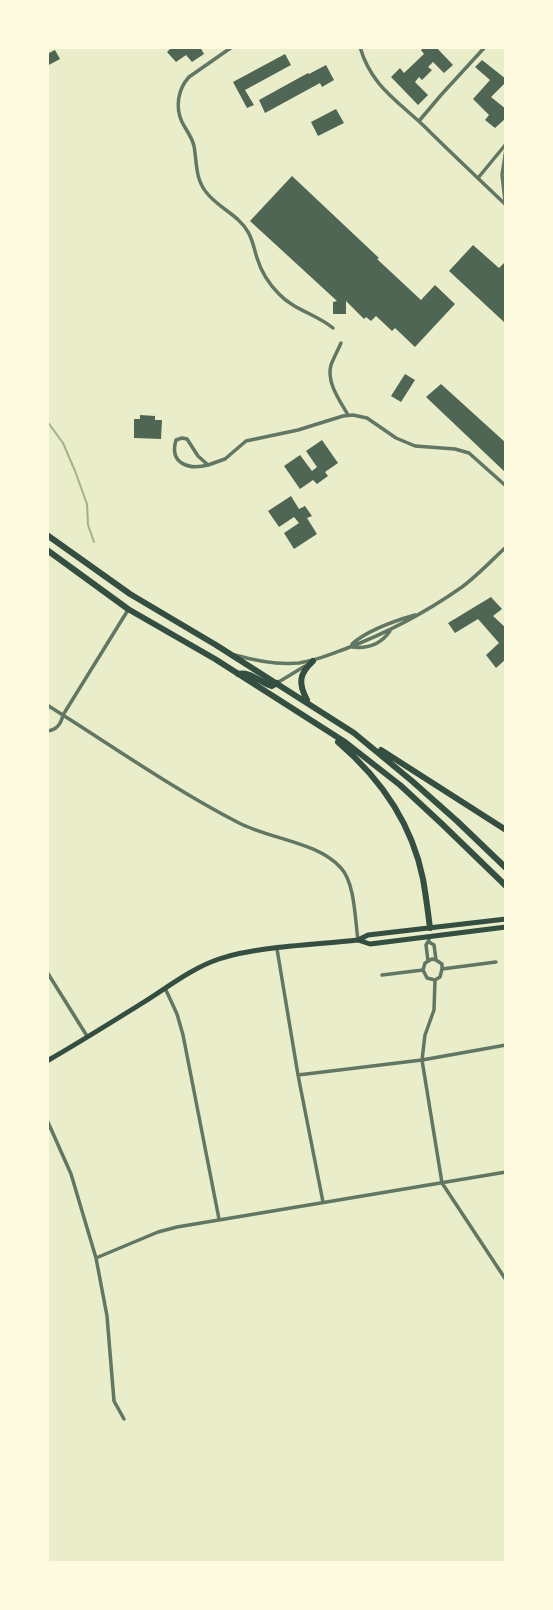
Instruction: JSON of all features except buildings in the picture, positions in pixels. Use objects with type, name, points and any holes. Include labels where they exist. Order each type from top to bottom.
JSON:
[{"type":"main road","points":[[47,535],[130,594],[277,683],[506,830]]},
{"type":"main road","points":[[47,550],[128,609],[345,742],[400,785],[506,886]]},
{"type":"main road","points":[[310,705],[301,682],[304,669],[313,661]]},
{"type":"main road","points":[[238,674],[246,672],[272,686],[277,683]]},
{"type":"main road","points":[[321,727],[365,766],[397,810],[419,863],[430,928],[442,936]]},
{"type":"main road","points":[[354,733],[412,781],[506,868]]},
{"type":"main road","points":[[47,1061],[165,988],[217,960],[241,954],[506,919]]},
{"type":"main road","points":[[358,940],[370,944],[429,939],[506,927]]},
{"type":"street","points":[[232,47],[189,78],[180,93],[178,111],[192,140],[199,178],[211,198],[249,233],[263,272],[278,294],[294,307],[333,328]]},
{"type":"street","points":[[360,47],[380,88],[504,203]]},
{"type":"street","points":[[419,122],[485,47]]},
{"type":"street","points":[[478,178],[506,146]]},
{"type":"street","points":[[506,146],[502,175],[506,209]]},
{"type":"street","points":[[341,343],[330,373],[334,389],[348,415]]},
{"type":"street","points":[[208,465],[198,456],[187,439],[176,440],[174,452],[180,462],[193,468],[208,465],[225,459],[246,441],[298,430],[348,415],[367,418],[396,438],[415,446],[466,451],[506,486]]},
{"type":"street","points":[[277,683],[313,661],[409,621],[463,586],[506,547]]},
{"type":"street","points":[[47,731],[59,725],[128,609]]},
{"type":"street","points":[[350,647],[374,631],[416,615]]},
{"type":"street","points":[[230,654],[268,663],[313,661]]},
{"type":"street","points":[[47,705],[239,823],[310,848],[333,860],[349,880],[358,940]]},
{"type":"street","points":[[428,961],[426,945],[429,939],[434,945],[436,960]]},
{"type":"street","points":[[277,949],[323,1202]]},
{"type":"street","points":[[436,960],[442,964],[440,977],[427,978],[423,971],[425,963],[436,960]]},
{"type":"street","points":[[442,969],[496,962]]},
{"type":"street","points":[[382,975],[423,971]]},
{"type":"street","points":[[47,972],[88,1037]]},
{"type":"street","points":[[435,979],[434,1010],[425,1035],[422,1060],[442,1183],[506,1280]]},
{"type":"street","points":[[165,988],[183,1035],[219,1219]]},
{"type":"street","points":[[298,1075],[422,1060],[506,1045]]},
{"type":"street","points":[[47,1120],[71,1174],[96,1258],[107,1316],[114,1401],[124,1419]]},
{"type":"street","points":[[96,1258],[158,1232],[177,1227],[506,1172]]},
{"type":"waterway","points":[[47,421],[63,443],[75,471],[87,504],[88,525],[94,542]]}]
